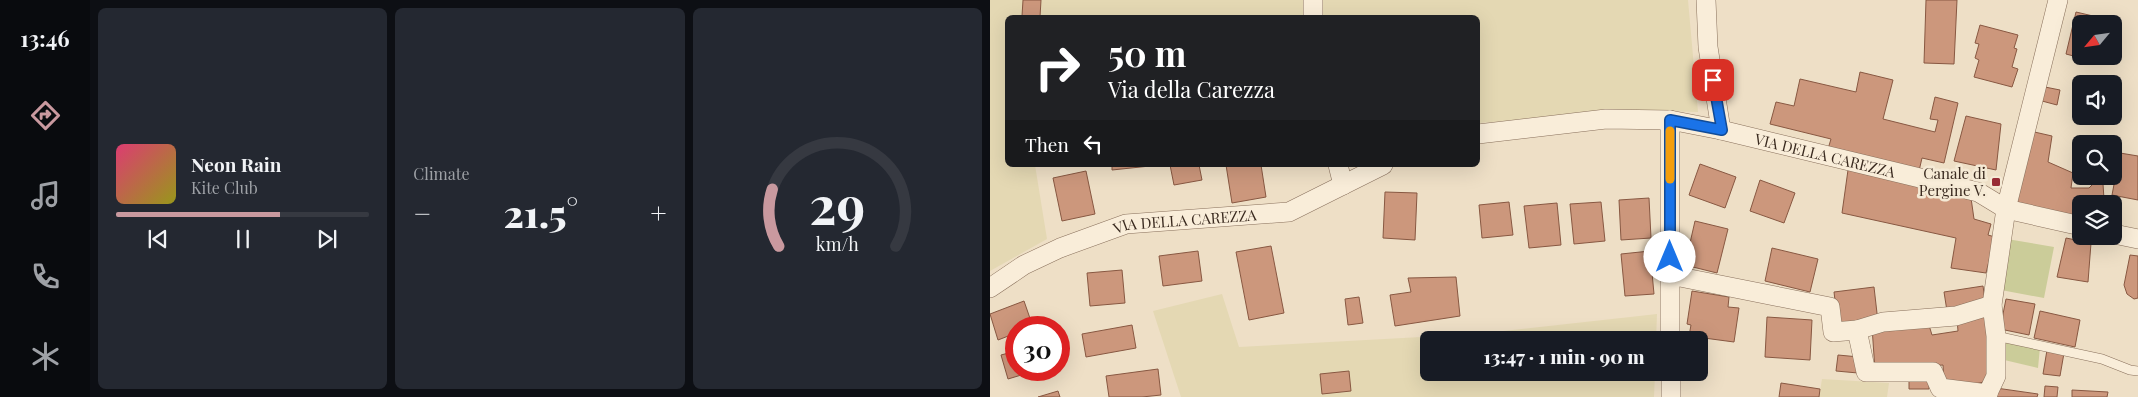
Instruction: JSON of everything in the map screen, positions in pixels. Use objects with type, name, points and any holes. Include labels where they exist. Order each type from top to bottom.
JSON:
[{"type":"street","points":[[1313,0],[1313,15]]},
{"type":"street","points":[[1706,0],[1708,47],[1722,130]]},
{"type":"street","points":[[1857,330],[1866,372],[1933,372],[1940,388],[1987,395],[1996,376],[1996,336],[1992,305],[2006,209],[2058,0]]},
{"type":"street","name":"VIA DELLA CAREZZA","points":[[1480,134],[1606,119],[1670,120],[1722,130],[1978,192],[2006,209],[2072,224]]},
{"type":"street","points":[[1670,120],[1670,331]]},
{"type":"street","points":[[1338,167],[1343,185]]},
{"type":"street","name":"VIA DELLA CAREZZA","points":[[990,288],[1024,266],[1060,248],[1126,224],[1289,212],[1379,167]]},
{"type":"street","points":[[2122,236],[2138,239]]},
{"type":"street","points":[[1670,275],[1830,307],[1834,332],[1857,330],[1883,322],[1956,316],[1992,305]]},
{"type":"street","points":[[1671,381],[1671,397]]},
{"type":"lane","points":[[1996,336],[2102,359],[2130,370],[2138,371]]},
{"type":"shaded area","points":[[990,0],[1688,0],[1698,112],[1659,111],[1480,123],[1480,15],[1005,15],[1005,167],[1035,167],[1047,239],[990,271]]},
{"type":"shaded area","points":[[1222,294],[1239,347],[1420,337],[1420,381],[1655,381],[1654,397],[1181,397],[1153,311]]},
{"type":"shaded area","points":[[1657,314],[1656,331],[1503,331]]},
{"type":"shaded area","points":[[1822,379],[1889,383],[1887,397],[1819,397]]},
{"type":"green space","points":[[2007,239],[2054,247],[2044,298],[2001,290]]},
{"type":"green space","points":[[2002,339],[2040,347],[2038,368],[2000,359]]},
{"type":"building","points":[[1023,0],[1041,0],[1040,15],[1022,15]]},
{"type":"building","points":[[1926,0],[1957,0],[1954,64],[1924,63]]},
{"type":"building","points":[[2076,12],[2089,15],[2075,15]]},
{"type":"building","points":[[1980,25],[2018,35],[2014,48],[2017,49],[2012,67],[2018,69],[2012,87],[1974,77],[1979,60],[1975,58],[1979,44],[1975,43]]},
{"type":"building","points":[[2072,29],[2072,56],[2066,54]]},
{"type":"building","points":[[1860,72],[1893,80],[1883,119],[1935,132],[1938,120],[1930,119],[1935,97],[1958,103],[1944,163],[1922,158],[1919,171],[1828,149],[1831,139],[1770,124],[1776,102],[1794,106],[1800,79],[1856,92]]},
{"type":"building","points":[[2045,87],[2060,90],[2057,105],[2042,101]]},
{"type":"building","points":[[1966,116],[2001,124],[1996,170],[1954,161]]},
{"type":"building","points":[[2030,131],[2052,136],[2048,162],[2072,173],[2071,188],[2089,188],[2092,185],[2103,185],[2104,195],[2072,195],[2072,218],[2010,205]]},
{"type":"building","points":[[2122,153],[2138,156],[2138,200],[2122,197],[2122,195],[2112,195],[2114,185],[2122,185]]},
{"type":"building","points":[[1700,164],[1736,177],[1725,208],[1689,195]]},
{"type":"building","points":[[1112,167],[1140,167],[1112,170]]},
{"type":"building","points":[[1170,167],[1199,167],[1202,180],[1174,185]]},
{"type":"building","points":[[1226,167],[1261,167],[1266,197],[1232,203]]},
{"type":"building","points":[[1848,170],[1971,198],[1974,219],[1991,224],[1988,235],[1995,237],[1986,273],[1951,268],[1956,238],[1842,213]]},
{"type":"building","points":[[1086,171],[1095,214],[1062,221],[1053,178]]},
{"type":"building","points":[[1760,180],[1795,193],[1784,223],[1750,211]]},
{"type":"building","points":[[1385,192],[1417,193],[1415,240],[1383,238]]},
{"type":"building","points":[[1649,198],[1651,238],[1621,240],[1619,200]]},
{"type":"building","points":[[1509,202],[1513,235],[1482,238],[1479,205]]},
{"type":"building","points":[[1601,202],[1605,241],[1574,244],[1570,204]]},
{"type":"building","points":[[1557,203],[1561,245],[1529,248],[1524,206]]},
{"type":"building","points":[[1695,221],[1728,229],[1717,273],[1685,265]]},
{"type":"building","points":[[2066,238],[2072,239],[2072,245],[2091,245],[2088,282],[2057,277]]},
{"type":"building","points":[[1271,246],[1284,313],[1249,320],[1236,252]]},
{"type":"building","points":[[1772,248],[1818,259],[1810,292],[1765,281]]},
{"type":"building","points":[[1198,251],[1202,281],[1163,286],[1159,256]]},
{"type":"building","points":[[1650,251],[1654,294],[1625,296],[1621,254]]},
{"type":"building","points":[[2130,255],[2138,256],[2138,298],[2134,299],[2127,294],[2124,285]]},
{"type":"building","points":[[1122,270],[1125,303],[1090,306],[1087,273]]},
{"type":"building","points":[[1456,277],[1460,316],[1395,326],[1390,295],[1411,292],[1408,278]]},
{"type":"building","points":[[1983,286],[1986,306],[1947,311],[1944,292]]},
{"type":"building","points":[[1874,287],[1878,322],[1838,326],[1834,292]]},
{"type":"building","points":[[1692,291],[1729,297],[1728,307],[1739,308],[1734,342],[1708,339],[1708,331],[1690,331],[1691,325],[1687,324]]},
{"type":"building","points":[[1359,297],[1363,323],[1348,325],[1345,299]]},
{"type":"building","points":[[2006,299],[2035,304],[2029,335],[2000,329]]},
{"type":"building","points":[[1024,301],[1029,316],[1005,316],[1005,337],[998,340],[990,314]]},
{"type":"building","points":[[1985,311],[1993,376],[1988,381],[1958,388],[1944,381],[1943,365],[1875,370],[1872,327],[1928,322],[1932,335],[1958,331],[1957,319]]},
{"type":"building","points":[[2040,311],[2080,320],[2075,347],[2034,338]]},
{"type":"building","points":[[1767,317],[1812,320],[1810,360],[1765,357]]},
{"type":"building","points":[[1132,325],[1136,348],[1086,357],[1082,334]]},
{"type":"building","points":[[2047,350],[2064,353],[2060,376],[2043,374]]},
{"type":"building","points":[[1005,354],[1005,369],[1001,355]]},
{"type":"building","points":[[1838,355],[1859,357],[1858,373],[1836,371]]},
{"type":"building","points":[[1158,369],[1161,395],[1109,397],[1106,376]]},
{"type":"building","points":[[1349,371],[1351,391],[1322,394],[1320,374]]},
{"type":"building","points":[[1909,377],[1930,377],[1929,389],[1909,389]]},
{"type":"building","points":[[1781,383],[1820,389],[1819,397],[1779,397]]},
{"type":"building","points":[[2045,386],[2058,387],[2057,397],[2044,397]]},
{"type":"building","points":[[1996,388],[2038,394],[2037,397],[1994,397]]},
{"type":"building","points":[[2072,390],[2108,392],[2107,397],[2072,397]]},
{"type":"building","points":[[1058,391],[1060,397],[1038,397]]},
{"type":"slow traffic","points":[[1670,131],[1670,179]]},
{"type":"place","name":"Canale di Pergine V.","points":[[1996,182]]},
{"type":"route","points":[[1670,257],[1670,120],[1722,130],[1713,80]]}]
